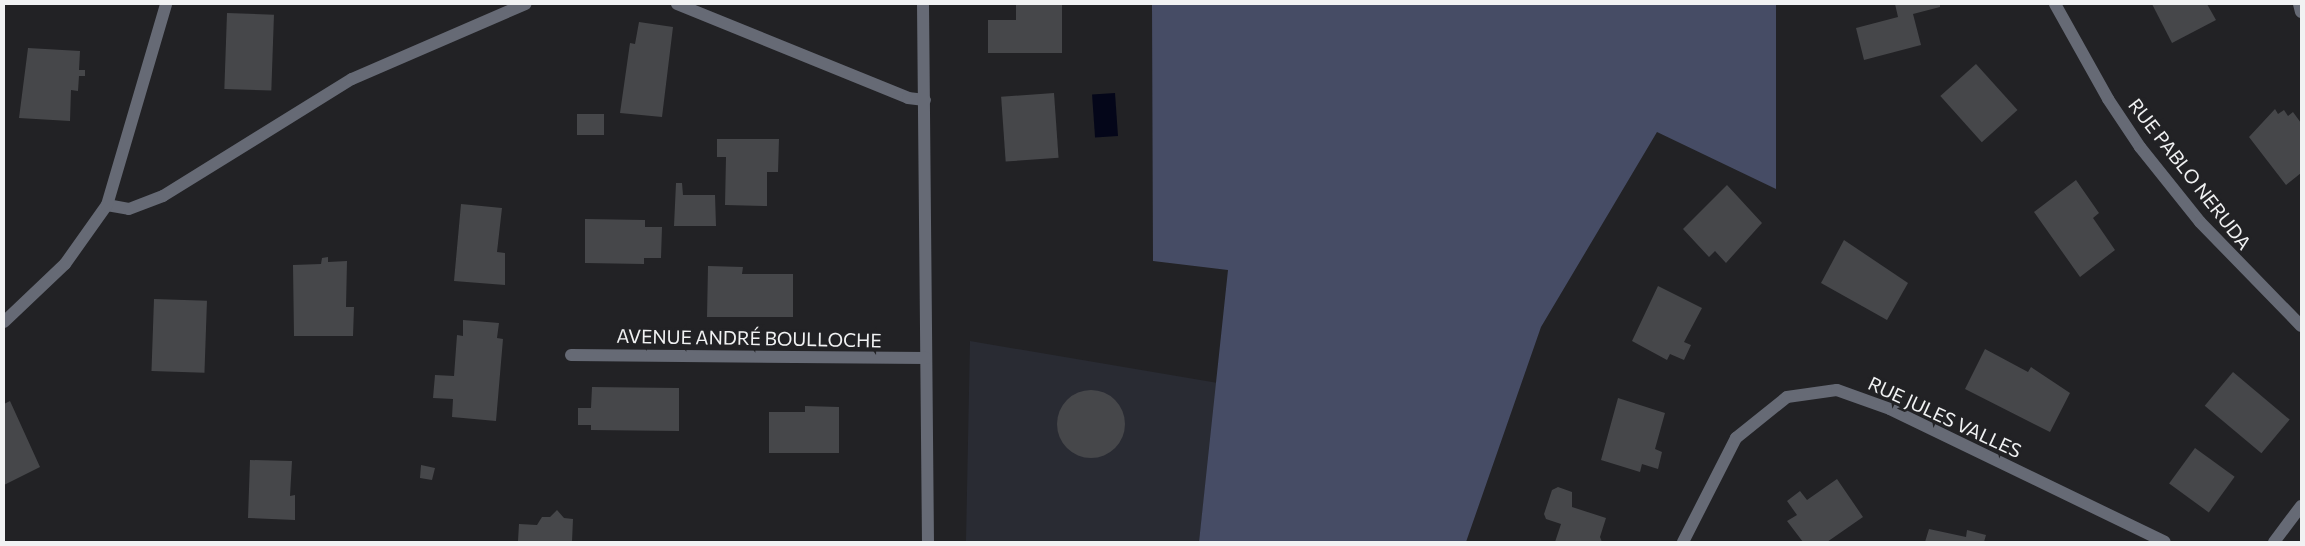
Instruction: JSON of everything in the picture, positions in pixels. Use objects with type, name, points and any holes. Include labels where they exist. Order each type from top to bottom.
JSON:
[{"type":"street","points":[[4,322],[66,264],[107,205],[166,4]]},
{"type":"street","points":[[107,205],[129,209],[163,196],[352,79],[525,4]]},
{"type":"street","points":[[677,4],[908,98],[925,100]]},
{"type":"street","points":[[923,4],[928,542]]},
{"type":"street","name":"RUE PABLO NERUDA","points":[[2055,4],[2108,99],[2140,147],[2200,222],[2301,326]]},
{"type":"street","points":[[2299,4],[2301,12]]},
{"type":"street","name":"AVENUE ANDRÉ BOULLOCHE","points":[[571,355],[926,358]]},
{"type":"street","name":"RUE JULES VALLES","points":[[1683,542],[1736,438],[1760,415],[1787,397],[1837,390],[1890,408],[2165,542]]},
{"type":"street","points":[[2274,542],[2301,506]]},
{"type":"shaded area","points":[[1152,4],[1776,4],[1776,189],[1657,132],[1541,327],[1466,542],[1199,542],[1228,270],[1153,261]]},
{"type":"shaded area","points":[[1115,93],[1118,136],[1095,137],[1092,95]]},
{"type":"shaded area","points":[[970,341],[1218,383],[1199,542],[966,542]]},
{"type":"building","points":[[1016,4],[1062,4],[1062,53],[988,53],[988,20],[1016,20]]},
{"type":"building","points":[[1895,4],[1940,4],[1940,7],[1913,14],[1921,45],[1864,60],[1856,28],[1898,17]]},
{"type":"building","points":[[2152,4],[2207,4],[2216,20],[2172,43]]},
{"type":"building","points":[[227,13],[274,15],[271,91],[224,89]]},
{"type":"building","points":[[639,22],[673,27],[662,117],[620,113],[630,43],[635,44]]},
{"type":"building","points":[[28,48],[80,51],[79,70],[85,70],[85,76],[79,76],[78,91],[71,90],[70,121],[19,118]]},
{"type":"building","points":[[1976,64],[2017,110],[1982,142],[1940,96]]},
{"type":"building","points":[[1054,93],[1059,158],[1006,162],[1001,97]]},
{"type":"building","points":[[2275,109],[2278,114],[2284,110],[2288,116],[2293,112],[2301,123],[2301,173],[2286,185],[2249,137]]},
{"type":"building","points":[[577,114],[604,114],[604,135],[577,135]]},
{"type":"building","points":[[717,139],[779,139],[778,172],[767,172],[767,206],[725,205],[726,157],[717,157]]},
{"type":"building","points":[[2076,180],[2099,213],[2093,218],[2115,250],[2080,277],[2034,212]]},
{"type":"building","points":[[676,183],[682,183],[683,195],[715,195],[716,226],[674,226]]},
{"type":"building","points":[[1727,185],[1762,223],[1726,263],[1715,251],[1709,257],[1683,229]]},
{"type":"building","points":[[461,204],[502,208],[497,252],[505,253],[505,285],[454,281]]},
{"type":"building","points":[[585,219],[645,220],[645,227],[662,227],[661,258],[644,258],[644,264],[585,263]]},
{"type":"building","points":[[1844,240],[1908,283],[1887,320],[1821,283]]},
{"type":"building","points":[[328,257],[328,262],[347,261],[346,307],[354,307],[353,336],[294,336],[293,265],[321,264],[322,258]]},
{"type":"building","points":[[708,266],[743,267],[742,274],[793,274],[793,317],[707,317]]},
{"type":"building","points":[[1658,286],[1702,308],[1684,342],[1691,345],[1684,360],[1670,354],[1667,360],[1632,341]]},
{"type":"building","points":[[154,299],[207,301],[204,373],[151,371]]},
{"type":"building","points":[[463,320],[499,323],[497,338],[503,339],[496,421],[452,417],[453,399],[433,398],[435,375],[454,376],[457,335],[463,336]]},
{"type":"building","points":[[1985,349],[2028,372],[2031,367],[2070,393],[2050,432],[1965,389]]},
{"type":"building","points":[[2233,372],[2290,420],[2261,453],[2205,406]]},
{"type":"building","points":[[592,387],[679,388],[679,431],[591,430],[591,425],[578,425],[578,408],[591,408]]},
{"type":"building","points":[[1091,390],[1104,393],[1115,400],[1122,411],[1125,424],[1122,437],[1115,448],[1104,455],[1091,458],[1078,455],[1067,448],[1060,437],[1057,424],[1060,411],[1067,400],[1078,393]]},
{"type":"building","points":[[1618,398],[1665,413],[1655,449],[1662,452],[1658,469],[1642,464],[1640,472],[1601,460]]},
{"type":"building","points":[[10,401],[40,467],[4,485],[4,404]]},
{"type":"building","points":[[805,406],[839,407],[839,453],[769,453],[769,412],[805,412]]},
{"type":"building","points":[[2195,448],[2235,477],[2209,512],[2169,484]]},
{"type":"building","points":[[250,460],[292,461],[290,496],[295,495],[295,520],[248,518]]},
{"type":"building","points":[[421,465],[435,468],[432,480],[420,478]]},
{"type":"building","points":[[1837,479],[1863,517],[1827,542],[1803,542],[1787,521],[1797,515],[1787,501],[1800,491],[1807,500]]},
{"type":"building","points":[[1558,487],[1572,492],[1572,507],[1606,518],[1600,537],[1602,542],[1555,542],[1561,524],[1546,519],[1544,514],[1552,490]]},
{"type":"building","points":[[557,510],[564,518],[573,519],[572,542],[518,541],[519,524],[537,525],[542,517],[550,517]]},
{"type":"building","points":[[1929,529],[1966,537],[1967,530],[1986,535],[1984,542],[1925,542]]}]
